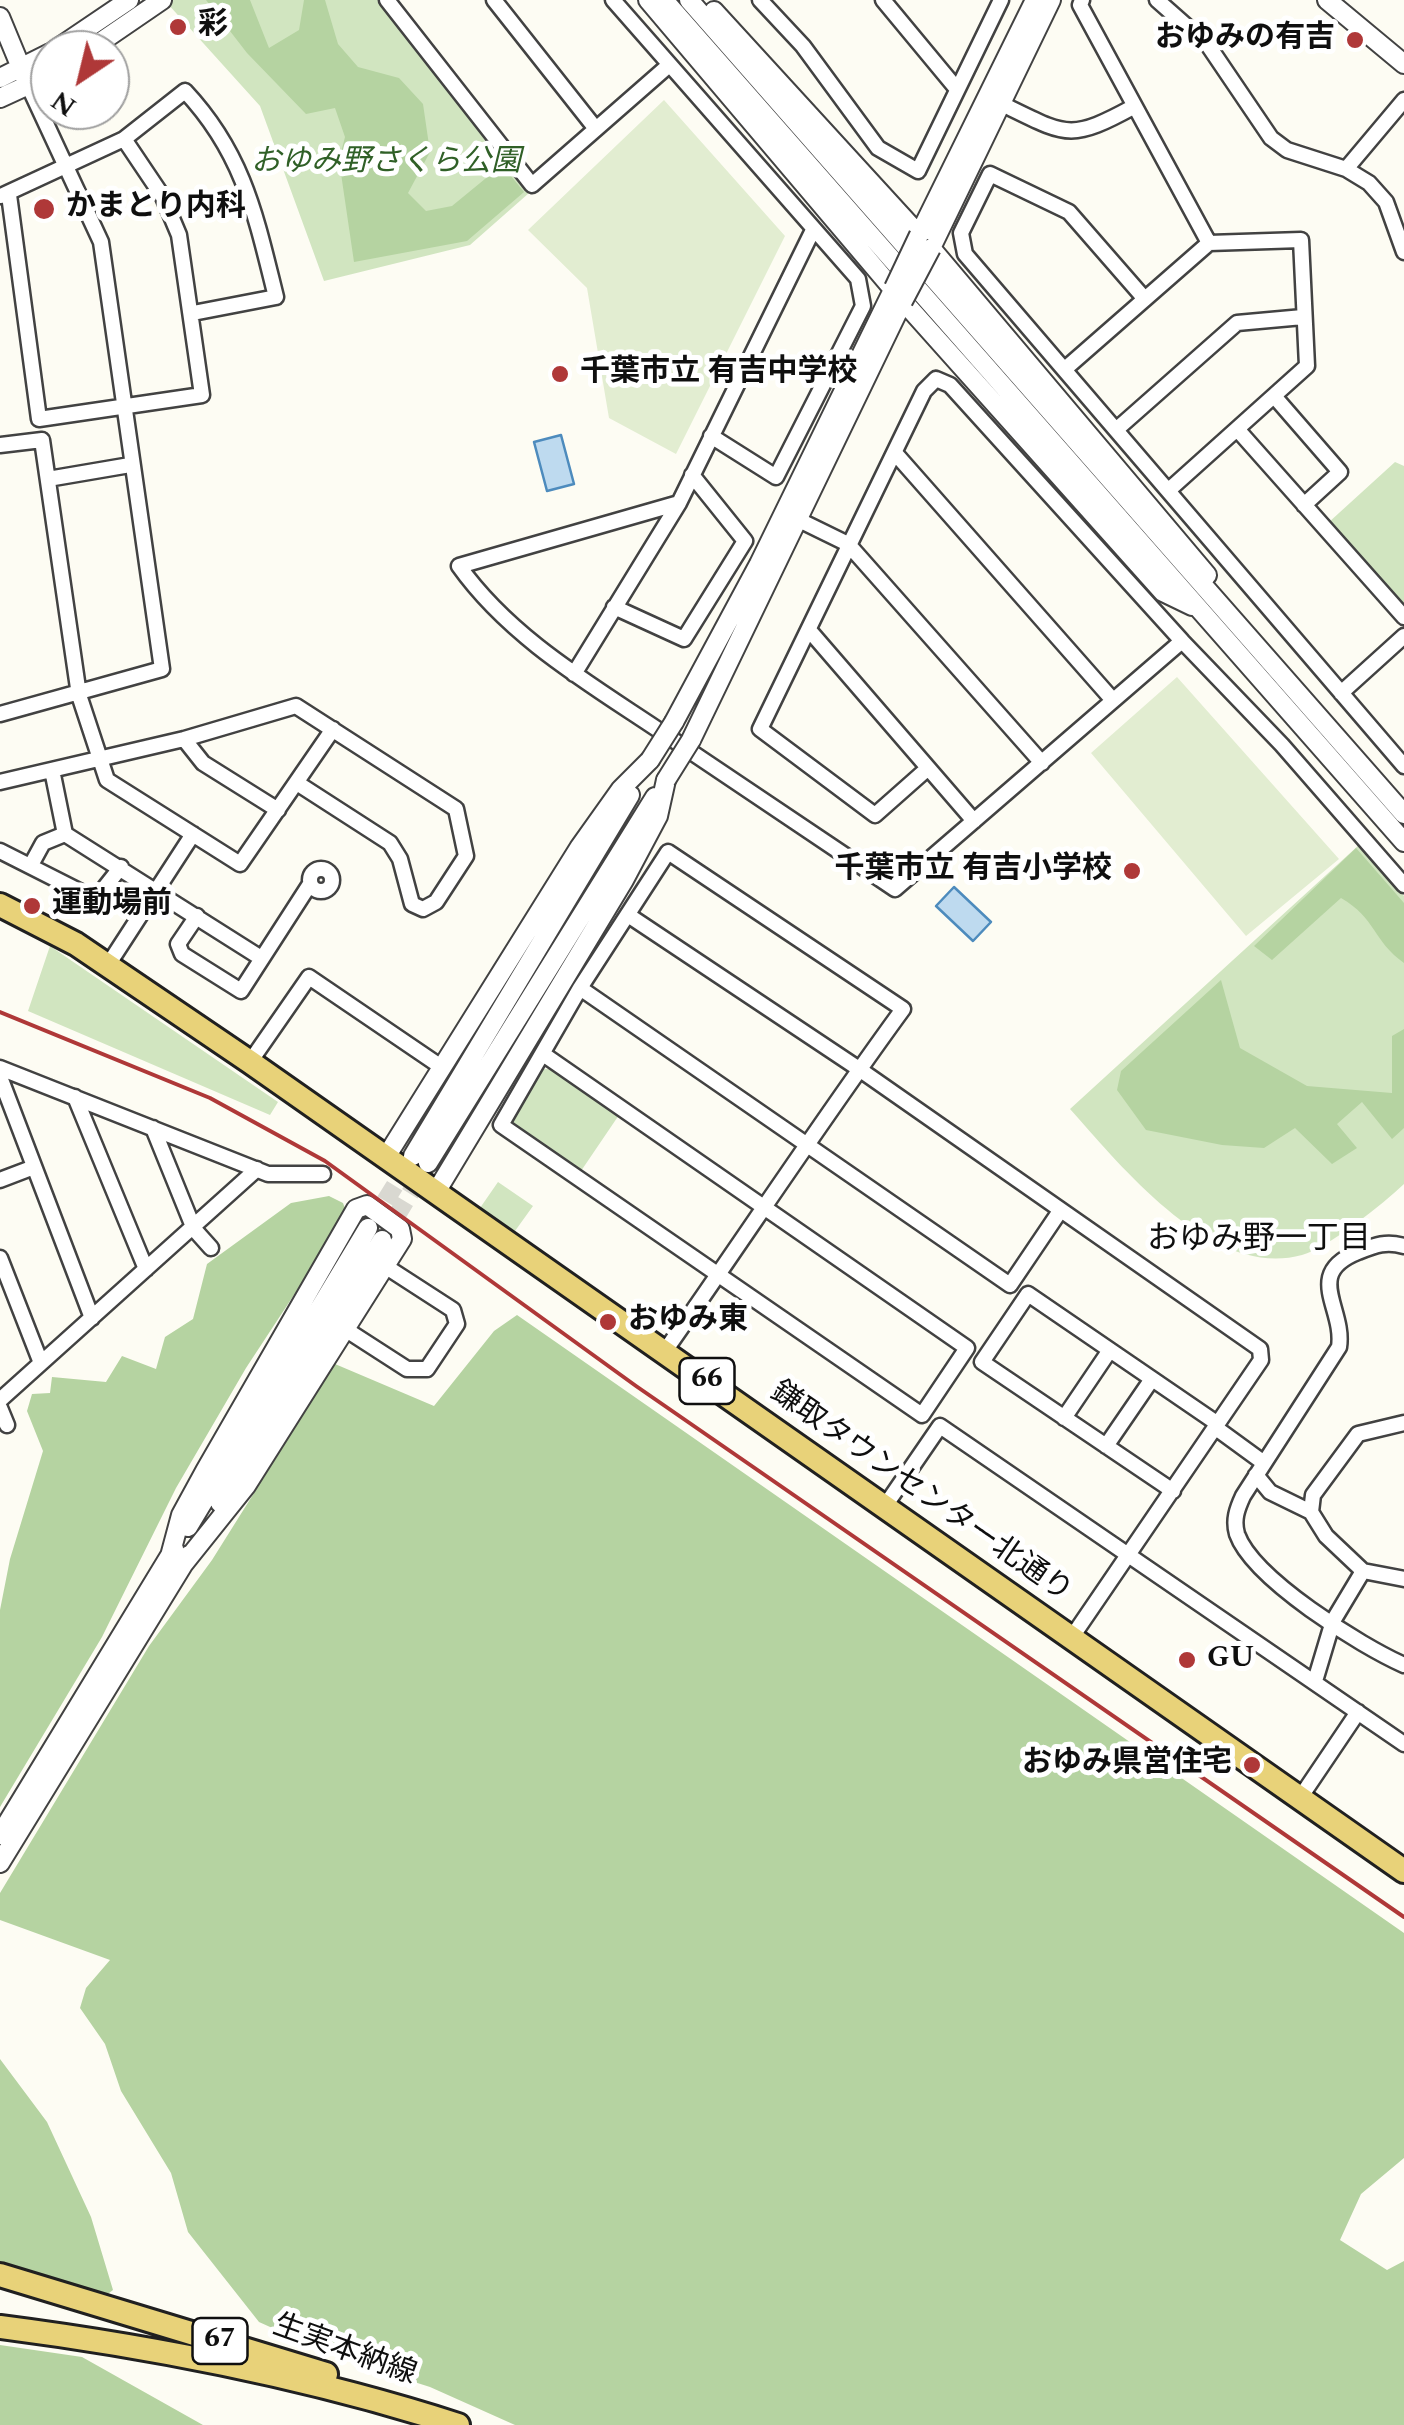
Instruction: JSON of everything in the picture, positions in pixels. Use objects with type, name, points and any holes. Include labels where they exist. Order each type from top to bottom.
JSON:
[{"type":"main road","name":"鎌取タウンセンター北通り","points":[[0,906],[46,927],[108,965],[250,1062],[1403,1867]]},
{"type":"main road","name":"生実本納線","points":[[0,2275],[284,2359],[447,2421]]},
{"type":"main road","name":"生実本納線","points":[[0,2327],[232,2365],[447,2421]]},
{"type":"street","points":[[85,30],[129,0]]},
{"type":"street","points":[[387,0],[532,185],[668,66]]},
{"type":"street","points":[[494,0],[596,128]]},
{"type":"street","points":[[614,0],[858,279],[863,306],[776,477],[711,436]]},
{"type":"street","points":[[648,0],[899,294],[1163,592],[1197,608]]},
{"type":"street","points":[[664,0],[1404,842]]},
{"type":"street","points":[[689,0],[1404,814]]},
{"type":"street","points":[[704,0],[925,241],[1198,560],[1211,593]]},
{"type":"street","points":[[760,0],[803,46],[878,148],[918,171],[1001,0]]},
{"type":"street","points":[[883,0],[956,88]]},
{"type":"street","points":[[899,294],[799,520],[691,740],[420,1160],[674,722],[759,564],[925,241],[1035,0]]},
{"type":"street","points":[[925,241],[1002,104],[1051,0]]},
{"type":"street","points":[[1082,0],[1080,4],[1133,107],[1208,243]]},
{"type":"street","points":[[1156,0],[1208,45],[1271,138],[1287,150],[1346,169],[1386,202],[1404,252]]},
{"type":"street","points":[[1327,0],[1404,64]]},
{"type":"street","points":[[118,30],[155,5]]},
{"type":"street","points":[[0,17],[101,242],[162,669],[80,695],[0,714]]},
{"type":"street","points":[[0,98],[30,74]]},
{"type":"street","points":[[0,78],[30,78]]},
{"type":"street","points":[[124,140],[164,197],[179,235],[202,395],[39,419],[5,196],[124,140],[186,91],[215,123],[248,184],[276,298],[193,313]]},
{"type":"street","points":[[1346,169],[1404,100]]},
{"type":"street","points":[[1002,104],[1056,130],[1081,132],[1133,107]]},
{"type":"street","points":[[1144,298],[1069,212],[990,174],[961,232],[964,254],[1170,489],[1341,693],[1401,754]]},
{"type":"street","points":[[574,674],[679,503],[813,230]]},
{"type":"street","points":[[1066,369],[1208,243],[1300,240],[1307,366],[1170,489]]},
{"type":"street","points":[[1117,428],[1237,323],[1303,317]]},
{"type":"street","points":[[926,769],[875,815],[760,729],[924,391],[936,379],[950,385],[1182,641],[1282,745],[1404,886]]},
{"type":"street","points":[[1274,396],[1340,472],[1304,505]]},
{"type":"street","points":[[1237,429],[1404,618]]},
{"type":"street","points":[[0,445],[42,440],[80,695],[107,780],[240,864],[332,730]]},
{"type":"street","points":[[894,453],[1111,698]]},
{"type":"street","points":[[48,479],[130,465]]},
{"type":"street","points":[[614,607],[684,639],[745,541],[692,475]]},
{"type":"street","points":[[679,503],[459,566],[480,594],[518,631],[574,674],[895,889],[1111,698],[1182,641]]},
{"type":"street","points":[[799,520],[848,544],[1042,763]]},
{"type":"street","points":[[809,630],[974,821]]},
{"type":"street","points":[[1341,693],[1404,636]]},
{"type":"street","points":[[0,782],[184,740],[296,706],[456,809],[466,856],[436,902],[423,909],[412,904],[400,859],[390,843],[297,783]]},
{"type":"street","points":[[184,740],[202,763],[278,810]]},
{"type":"street","points":[[386,1157],[579,848],[621,788],[650,760]]},
{"type":"street","points":[[52,770],[65,834],[261,958]]},
{"type":"street","points":[[436,1192],[624,880],[658,816],[666,780]]},
{"type":"street","points":[[31,866],[43,843],[65,834]]},
{"type":"street","points":[[108,965],[194,834]]},
{"type":"street","points":[[0,852],[98,896],[121,867]]},
{"type":"street","points":[[543,1054],[765,1209],[968,1348],[922,1415],[718,1275],[501,1125],[580,988],[668,852],[903,1009],[808,1142],[765,1209],[718,1275],[665,1352]]},
{"type":"street","points":[[197,916],[178,944],[182,954],[241,992],[310,884]]},
{"type":"street","points":[[628,915],[859,1069],[1260,1349],[1261,1360],[1072,1637]]},
{"type":"street","points":[[250,1062],[308,976],[434,1062]]},
{"type":"street","points":[[580,988],[1010,1285],[1060,1211]]},
{"type":"street","points":[[0,1068],[268,1174],[323,1174]]},
{"type":"street","points":[[0,1077],[92,1318]]},
{"type":"street","points":[[75,1097],[146,1269]]},
{"type":"street","points":[[153,1128],[194,1228],[211,1248]]},
{"type":"street","points":[[0,1180],[34,1166]]},
{"type":"street","points":[[0,1400],[257,1169]]},
{"type":"street","points":[[0,1835],[176,1561],[246,1486],[386,1266],[402,1234],[361,1205],[181,1515],[176,1561]]},
{"type":"street","points":[[0,1863],[176,1561],[375,1234]]},
{"type":"street","points":[[1404,1246],[1387,1242],[1341,1258],[1330,1275],[1328,1293],[1341,1333],[1339,1347],[1260,1469],[1234,1522],[1239,1539],[1269,1576],[1404,1665]]},
{"type":"street","points":[[0,1258],[41,1362]]},
{"type":"street","points":[[345,1330],[408,1369],[427,1369],[457,1324],[453,1310],[386,1266]]},
{"type":"street","points":[[1173,1491],[982,1362],[1028,1294],[1217,1426],[1260,1469],[1270,1492],[1311,1512],[1326,1536],[1363,1571],[1404,1579]]},
{"type":"street","points":[[1064,1418],[1110,1350]]},
{"type":"street","points":[[1106,1446],[1152,1379]]},
{"type":"street","points":[[0,1408],[7,1426]]},
{"type":"street","points":[[1311,1512],[1313,1495],[1358,1434],[1404,1422]]},
{"type":"street","points":[[885,1506],[940,1426],[1404,1744]]},
{"type":"street","points":[[1316,1681],[1333,1621],[1363,1571]]},
{"type":"street","points":[[1300,1798],[1358,1712]]},
{"type":"green space","points":[[206,0],[250,0],[269,48],[299,30],[304,0],[325,0],[338,44],[358,67],[399,78],[423,104],[430,152],[408,193],[426,211],[452,206],[502,165],[524,192],[467,241],[354,262],[339,160],[345,137],[335,108],[306,114],[247,53]]},
{"type":"green space","name":"おゆみ野さくら公園","points":[[383,0],[529,193],[470,245],[324,281],[260,106],[167,3]]},
{"type":"green space","points":[[664,100],[785,236],[676,454],[609,418],[587,288],[528,230]]},
{"type":"green space","points":[[1395,462],[1404,466],[1404,611],[1328,523]]},
{"type":"green space","points":[[1177,677],[1339,859],[1246,936],[1091,753]]},
{"type":"green space","points":[[1360,844],[1404,896],[1404,1184],[1355,1224],[1313,1251],[1268,1258],[1235,1251],[1172,1213],[1070,1109]]},
{"type":"green space","points":[[1356,848],[1404,903],[1404,963],[1361,914],[1341,898],[1272,960],[1254,946]]},
{"type":"green space","points":[[50,946],[278,1102],[270,1115],[28,1011]]},
{"type":"green space","points":[[1221,980],[1240,1048],[1307,1086],[1392,1093],[1392,1036],[1404,1029],[1404,1128],[1392,1139],[1362,1102],[1337,1124],[1357,1148],[1332,1164],[1295,1128],[1264,1148],[1222,1145],[1146,1130],[1117,1090],[1121,1071]]},
{"type":"green space","points":[[540,1069],[549,1069],[619,1115],[581,1171],[512,1125],[510,1119]]},
{"type":"green space","points":[[498,1182],[533,1206],[515,1231],[480,1208]]},
{"type":"green space","points":[[329,1196],[343,1203],[347,1214],[246,1368],[176,1488],[102,1637],[0,1807],[0,1610],[10,1559],[43,1451],[27,1411],[32,1394],[50,1393],[52,1377],[106,1382],[122,1356],[156,1369],[165,1337],[193,1319],[207,1264],[291,1203]]},
{"type":"green space","points":[[517,1315],[1404,1933],[1404,2158],[1361,2194],[1340,2240],[1387,2270],[1404,2261],[1404,2425],[515,2425],[430,2387],[339,2358],[259,2322],[188,2232],[171,2173],[121,2091],[105,2044],[80,2008],[86,1988],[110,1960],[0,1920],[0,1893],[149,1646],[212,1560],[335,1364],[434,1406],[494,1331]]},
{"type":"green space","points":[[0,2059],[47,2122],[91,2217],[113,2290],[105,2296],[0,2264]]},
{"type":"green space","points":[[0,2345],[82,2357],[203,2425],[0,2425]]},
{"type":"water","points":[[561,435],[574,484],[547,491],[534,442]]},
{"type":"water","points":[[954,887],[991,922],[973,941],[936,906]]},
{"type":"tunnel","points":[[371,1224],[410,1161]]},
{"type":"tunnel","points":[[382,1240],[423,1172]]},
{"type":"railway","points":[[0,1012],[210,1098],[325,1161],[636,1386],[1404,1917]]},
{"type":"place","name":"彩","points":[[178,27]]},
{"type":"place","name":"おゆみの有吉","points":[[1355,40]]},
{"type":"place","name":"かまとり内科","points":[[44,209]]},
{"type":"place","name":"千葉市立 有吉中学校","points":[[560,374]]},
{"type":"place","name":"千葉市立 有吉小学校","points":[[1132,871]]},
{"type":"place","name":"運動場前","points":[[32,906]]},
{"type":"place","name":"おゆみ東","points":[[608,1322]]},
{"type":"place","name":"GU","points":[[1187,1660]]},
{"type":"place","name":"おゆみ県営住宅","points":[[1252,1765]]},
{"type":"district","name":"おゆみ野一丁目","points":[[1259,1242]]}]
